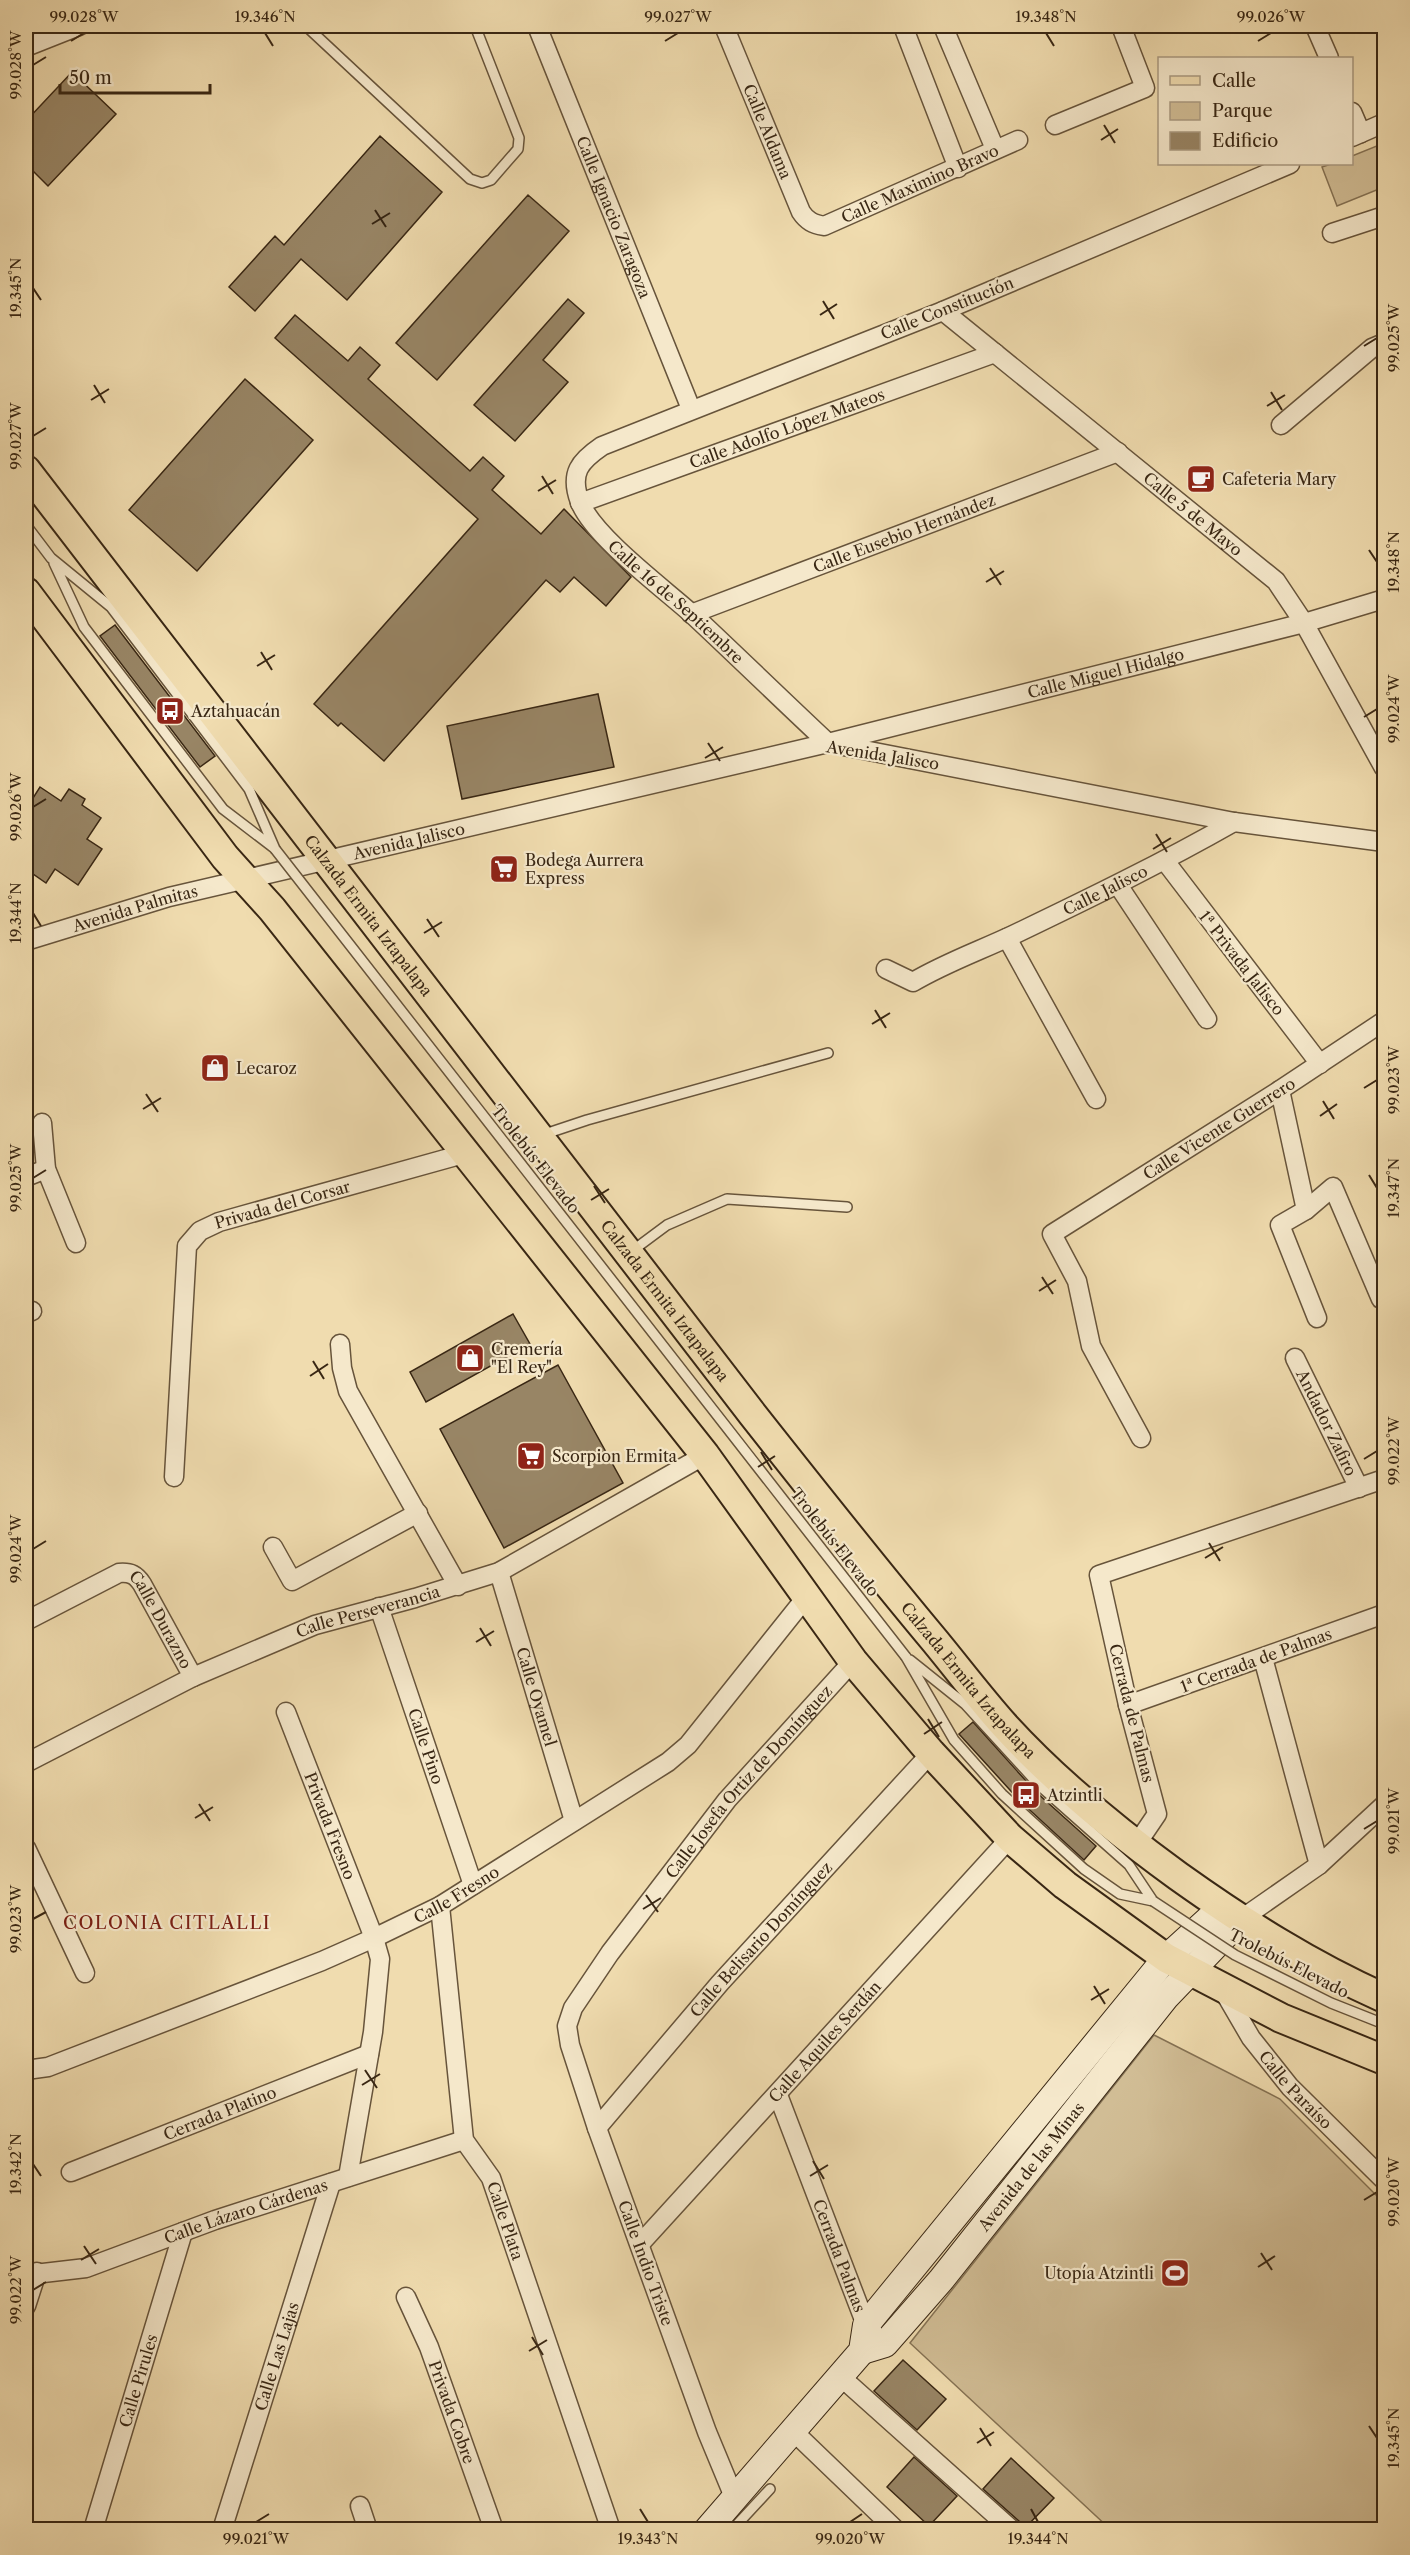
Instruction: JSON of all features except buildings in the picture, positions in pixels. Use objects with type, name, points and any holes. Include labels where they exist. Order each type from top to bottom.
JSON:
[{"type":"main road","name":"Calzada Ermita Iztapalapa","points":[[26,470],[628,1254],[857,1546],[1005,1726],[1077,1797],[1136,1845],[1240,1912],[1292,1953],[1384,1998]]},
{"type":"main road","points":[[26,592],[225,857],[247,880],[467,1154],[705,1455],[853,1661],[931,1753],[1010,1838],[1065,1886],[1178,1965],[1281,2018],[1384,2060]]},
{"type":"street","points":[[26,47],[79,26]]},
{"type":"street","name":"Calle Ignacio Zaragoza","points":[[537,26],[691,409]]},
{"type":"street","name":"Calle Aldama","points":[[724,26],[801,212],[807,220],[824,226]]},
{"type":"street","points":[[903,26],[958,168]]},
{"type":"street","points":[[943,26],[995,149]]},
{"type":"street","points":[[1054,125],[1145,88],[1121,26]]},
{"type":"street","points":[[1315,26],[1329,57]]},
{"type":"street","points":[[1353,118],[1356,135],[1384,123]]},
{"type":"street","name":"Calle Maximino Bravo","points":[[824,226],[1018,140]]},
{"type":"street","name":"Calle Constitución","points":[[602,446],[943,310],[1288,165]]},
{"type":"street","points":[[1332,233],[1384,216]]},
{"type":"street","name":"Calle 5 de Mayo","points":[[943,310],[1276,581],[1304,623],[1384,768]]},
{"type":"street","points":[[1281,425],[1372,348],[1384,343]]},
{"type":"street","name":"Calle Adolfo López Mateos","points":[[580,503],[995,353]]},
{"type":"street","name":"Calle 16 de Septiembre","points":[[602,446],[582,460],[575,480],[580,503],[602,534],[828,743]]},
{"type":"street","name":"Calle Eusebio Hernández","points":[[691,614],[1118,452]]},
{"type":"street","name":"Calle Miguel Hidalgo","points":[[828,743],[1304,623],[1384,599]]},
{"type":"street","name":"Avenida Jalisco","points":[[247,880],[828,743],[1234,822],[1384,842]]},
{"type":"street","name":"Calle Jalisco","points":[[886,969],[913,982],[942,964],[1007,938],[1118,885],[1234,822]]},
{"type":"street","name":"1ª Privada Jalisco","points":[[1165,861],[1320,1064]]},
{"type":"street","name":"Avenida Palmitas","points":[[26,941],[169,897],[247,880]]},
{"type":"street","points":[[1118,885],[1207,1019]]},
{"type":"street","points":[[1007,938],[1095,1099]]},
{"type":"street","name":"Calle Vicente Guerrero","points":[[1141,1438],[1091,1346],[1077,1281],[1052,1234],[1280,1090],[1384,1021]]},
{"type":"street","points":[[1280,1090],[1306,1210]]},
{"type":"street","points":[[42,1123],[46,1169],[76,1243]]},
{"type":"street","name":"Privada del Corsar","points":[[174,1477],[187,1246],[200,1231],[219,1222],[467,1154]]},
{"type":"street","points":[[26,1177],[46,1169]]},
{"type":"street","points":[[1317,1317],[1280,1225],[1306,1210],[1333,1187],[1381,1299]]},
{"type":"street","points":[[340,1344],[342,1368],[348,1391],[458,1586]]},
{"type":"street","name":"Andador Zafiro","points":[[1295,1358],[1359,1488]]},
{"type":"street","name":"Calle Perseverancia","points":[[26,1762],[193,1677],[315,1625],[458,1586],[499,1572],[705,1455]]},
{"type":"street","points":[[1359,1488],[1384,1479]]},
{"type":"street","name":"Cerrada de Palmas","points":[[1136,1845],[1157,1814],[1128,1705],[1100,1575],[1359,1488]]},
{"type":"street","points":[[273,1547],[292,1581],[418,1513]]},
{"type":"street","name":"Calle Durazno","points":[[26,1621],[119,1573],[129,1572],[142,1584],[193,1677]]},
{"type":"street","name":"Calle Oyamel","points":[[499,1572],[574,1821]]},
{"type":"street","name":"Calle Fresno","points":[[26,2070],[48,2067],[322,1961],[440,1906],[668,1762],[688,1745],[807,1596]]},
{"type":"street","name":"Calle Pino","points":[[379,1608],[473,1885]]},
{"type":"street","name":"1ª Cerrada de Palmas","points":[[1128,1705],[1384,1614]]},
{"type":"street","points":[[1263,1658],[1319,1865]]},
{"type":"street","name":"Calle Josefa Ortiz de Domínguez","points":[[567,2026],[573,2008],[610,1953],[727,1800],[853,1661]]},
{"type":"street","name":"Privada Fresno","points":[[286,1712],[374,1938]]},
{"type":"street","name":"Calle Belisario Domínguez","points":[[597,2128],[720,1983],[931,1753]]},
{"type":"street","points":[[1178,1965],[1240,1912],[1319,1865],[1384,1805]]},
{"type":"street","name":"Calle Aquiles Serdán","points":[[640,2244],[1010,1838]]},
{"type":"street","points":[[26,1848],[85,1973]]},
{"type":"street","name":"Calle Plata","points":[[440,1906],[464,2140],[491,2178],[611,2529]]},
{"type":"street","name":"Calle Las Lajas","points":[[222,2529],[340,2180],[369,2054],[380,1959],[374,1938]]},
{"type":"street","name":"Avenida de las Minas","points":[[866,2325],[1178,1965]]},
{"type":"street","name":"Avenida de las Minas","points":[[708,2529],[841,2377],[874,2348],[941,2280],[1166,1997],[1178,1965]]},
{"type":"street","name":"Calle Paraíso","points":[[1222,1988],[1251,2038],[1290,2087],[1384,2180]]},
{"type":"street","name":"Calle Indio Triste","points":[[567,2026],[570,2044],[597,2128],[707,2432],[734,2497]]},
{"type":"street","name":"Cerrada Platino","points":[[71,2172],[369,2054]]},
{"type":"street","name":"Cerrada Palmas","points":[[778,2095],[866,2325]]},
{"type":"street","name":"Calle Lázaro Cárdenas","points":[[31,2273],[86,2268],[183,2232],[464,2140]]},
{"type":"street","name":"Calle Pirules","points":[[93,2529],[183,2232]]},
{"type":"street","points":[[26,2306],[31,2273]]},
{"type":"street","name":"Privada Cobre","points":[[406,2297],[429,2347],[494,2529]]},
{"type":"street","points":[[866,2325],[874,2348]]},
{"type":"street","points":[[841,2377],[1012,2529]]},
{"type":"street","points":[[794,2432],[896,2529]]},
{"type":"street","points":[[360,2506],[368,2529]]},
{"type":"lane","points":[[306,26],[470,179],[482,183],[491,180],[518,149],[519,138],[475,26]]},
{"type":"lane","name":"Trolebús Elevado","points":[[26,525],[51,558],[84,627],[209,791],[223,809],[275,849],[906,1657],[954,1740],[1002,1794],[1084,1869],[1120,1894],[1153,1901],[1235,1955],[1331,2003],[1384,2024]]},
{"type":"lane","name":"Trolebús Elevado","points":[[51,558],[111,607],[249,789],[275,849]]},
{"type":"lane","points":[[537,1137],[598,1117],[828,1053]]},
{"type":"lane","points":[[628,1254],[667,1225],[727,1199],[847,1207]]},
{"type":"lane","name":"Trolebús Elevado","points":[[906,1657],[965,1704],[1041,1787],[1102,1843],[1129,1864],[1153,1901]]},
{"type":"lane","points":[[732,2529],[770,2489]]},
{"type":"green space","points":[[1384,143],[1384,187],[1337,206],[1322,167],[1353,165],[1353,156]]},
{"type":"green space","name":"Utopía Atzintli","points":[[1154,2035],[1280,2099],[1384,2203],[1384,2529],[1110,2529],[910,2343]]},
{"type":"place","name":"Cafeteria Mary","points":[[1201,479]]},
{"type":"place","name":"Aztahuacán","points":[[170,711]]},
{"type":"place","name":"Bodega Aurrera Express","points":[[504,869]]},
{"type":"place","name":"Lecaroz","points":[[215,1068]]},
{"type":"place","name":"Cremería \"El Rey\"","points":[[470,1358]]},
{"type":"place","name":"Scorpion Ermita","points":[[531,1456]]},
{"type":"place","name":"Atzintli","points":[[1026,1795]]},
{"type":"place","name":"Utopía Atzintli","points":[[1175,2273]]},
{"type":"district","name":"COLONIA CITLALLI","points":[[167,1923]]}]
